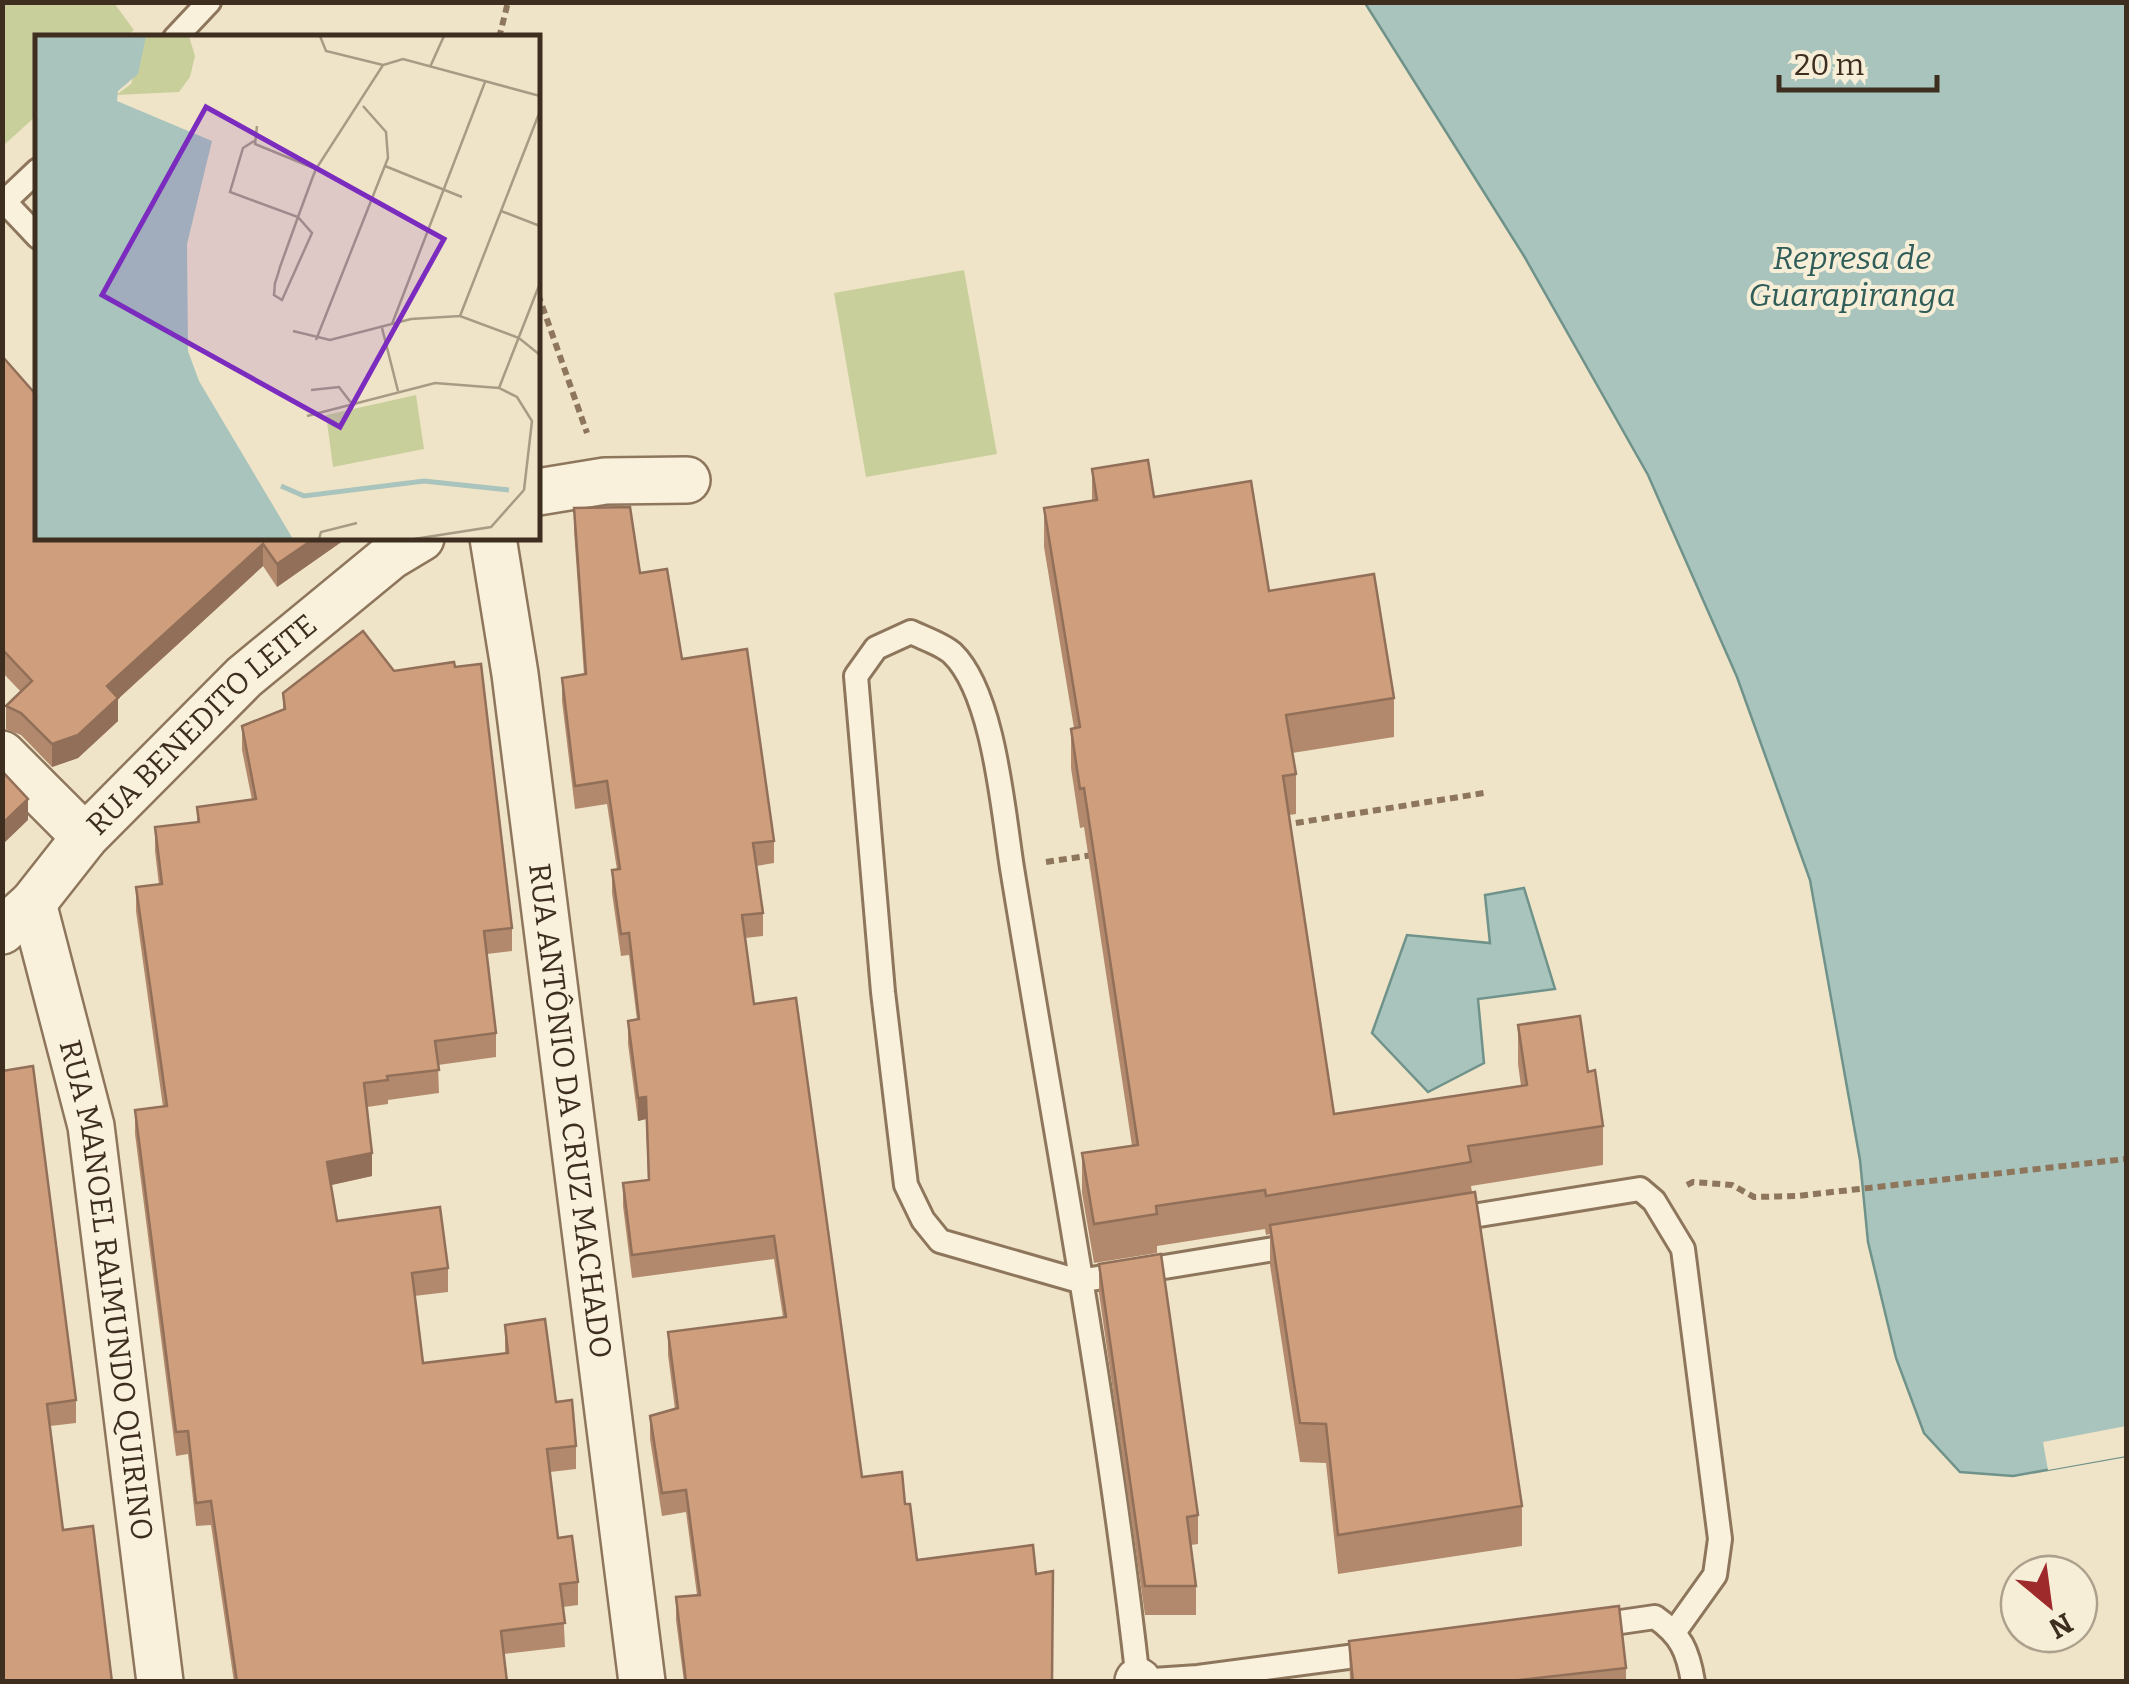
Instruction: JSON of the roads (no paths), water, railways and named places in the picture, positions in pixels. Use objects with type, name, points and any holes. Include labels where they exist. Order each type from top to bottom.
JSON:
[{"type":"street","points":[[540,492],[604,481],[687,480]]},
{"type":"street","name":"RUA BENEDITO LEITE","points":[[18,917],[85,838],[244,677],[392,556],[418,540]]},
{"type":"street","name":"RUA ANTÔNIO DA CRUZ MACHADO","points":[[493,540],[512,654],[642,1682]]},
{"type":"street","points":[[2,754],[85,838]]},
{"type":"street","name":"RUA MANOEL RAIMUNDO QUIRINO","points":[[18,917],[92,1126],[160,1682]]},
{"type":"lane","points":[[178,35],[209,2]]},
{"type":"lane","points":[[35,173],[4,203],[35,235]]},
{"type":"lane","points":[[1311,1243],[1079,1280],[940,1241],[923,1220],[906,1185],[883,992],[856,676],[876,648],[911,632],[951,651],[972,680],[990,738],[1012,868],[1079,1280],[1130,1593],[1138,1681],[1408,1650]]},
{"type":"lane","points":[[1427,1224],[1640,1189],[1654,1201],[1683,1250],[1720,1539],[1714,1574],[1674,1631]]},
{"type":"lane","points":[[1579,1627],[1655,1618],[1674,1631],[1689,1653],[1693,1682]]},
{"type":"water","name":"Represa de Guarapiranga","points":[[1365,3],[2126,3],[2126,1456],[2013,1476],[1960,1472],[1924,1433],[1896,1358],[1868,1242],[1860,1160],[1810,880],[1737,677],[1648,475],[1524,256]]},
{"type":"water","points":[[1524,888],[1555,989],[1478,999],[1484,1063],[1428,1092],[1372,1033],[1407,935],[1490,943],[1485,895]]}]
